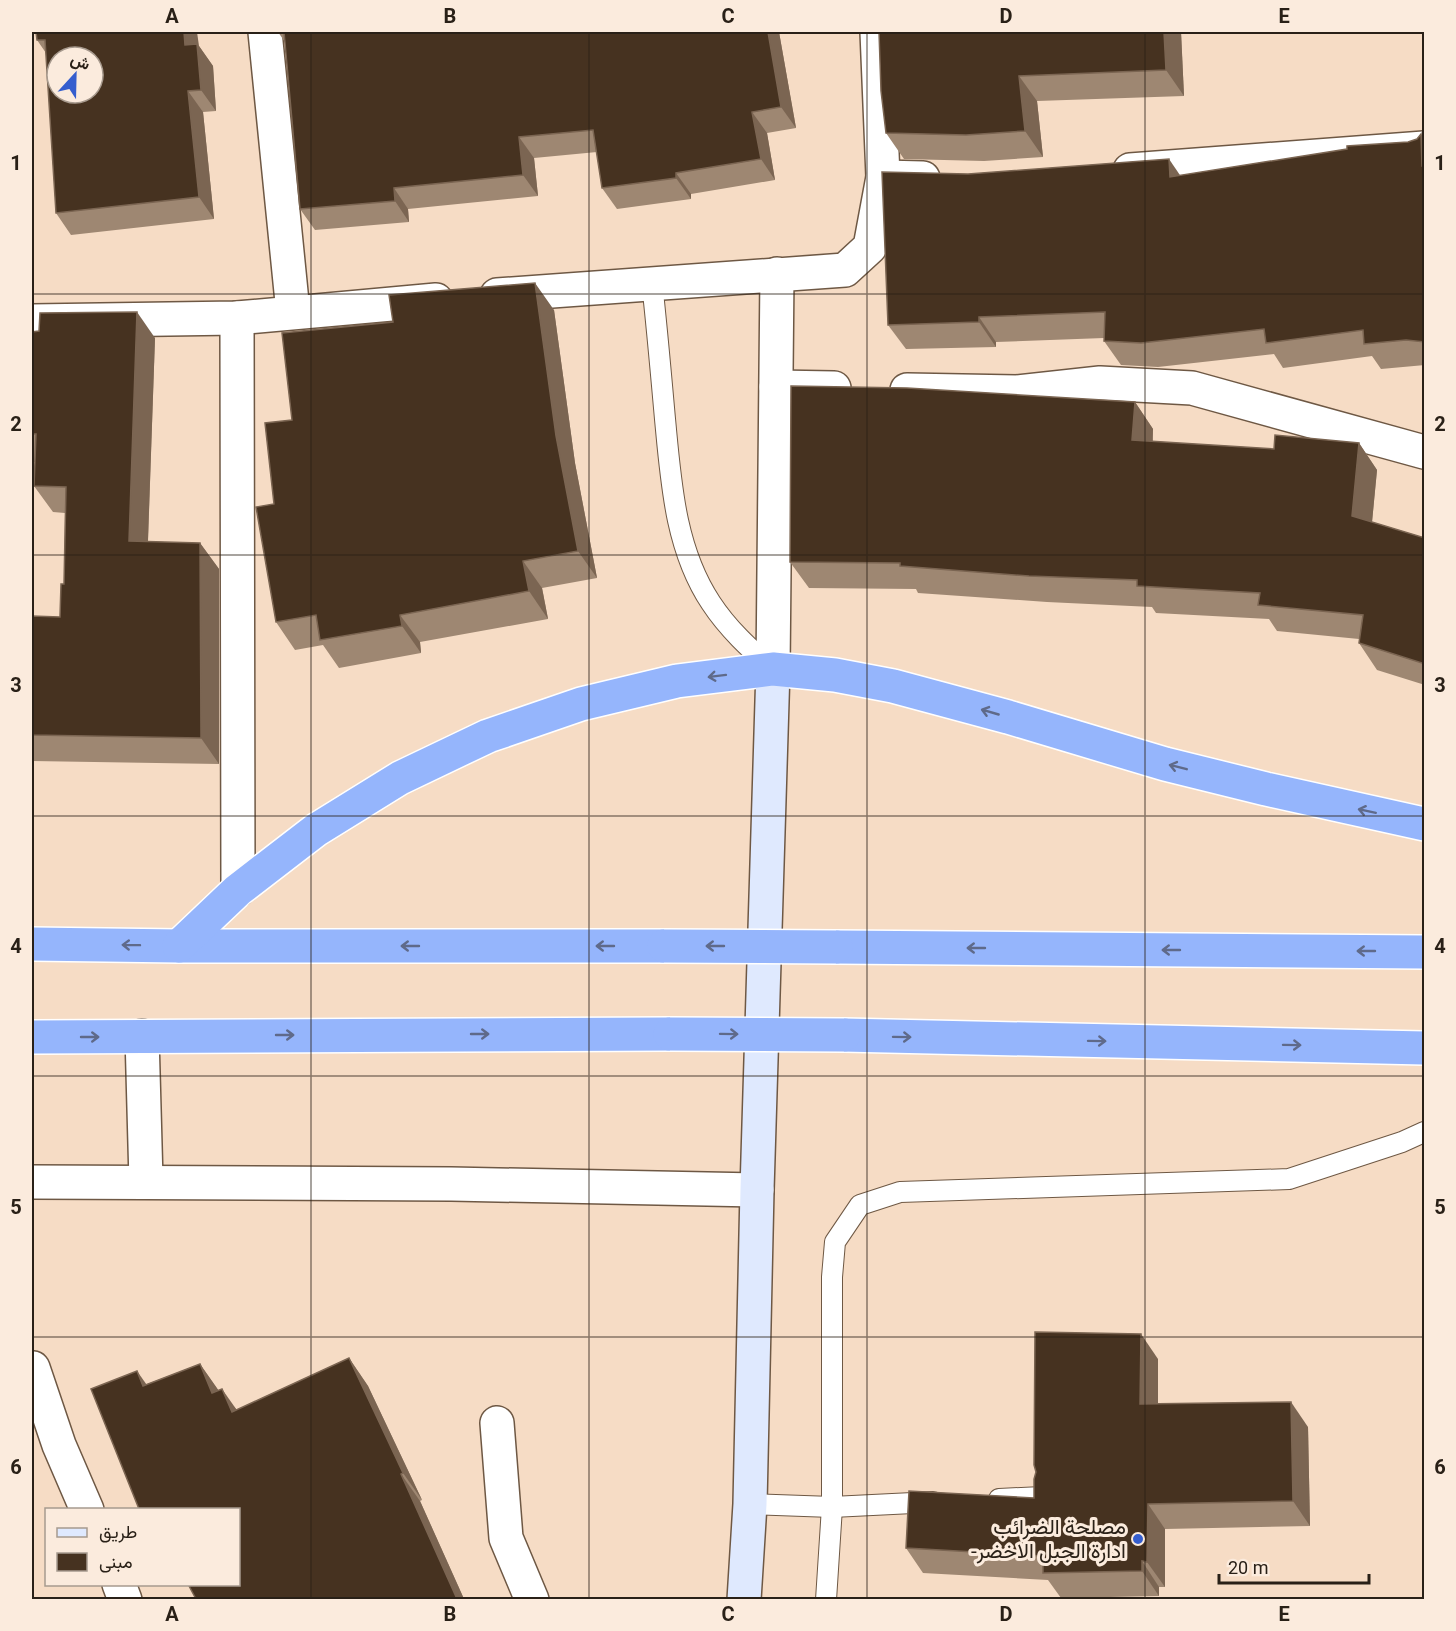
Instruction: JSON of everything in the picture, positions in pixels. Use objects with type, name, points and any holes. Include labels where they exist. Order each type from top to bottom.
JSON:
[{"type":"highway","points":[[179,946],[238,890],[316,830],[390,784],[488,736],[581,704],[677,681],[773,669],[835,675],[893,686],[1008,717],[1165,764],[1425,824]]},
{"type":"highway","points":[[32,944],[1425,952]]},
{"type":"highway","points":[[32,1037],[844,1035],[1425,1048]]},
{"type":"street","points":[[265,32],[293,312]]},
{"type":"street","points":[[32,321],[237,318],[652,283],[845,270],[870,247],[883,177],[877,32]]},
{"type":"street","points":[[1103,172],[1425,148]]},
{"type":"street","points":[[883,177],[951,179]]},
{"type":"street","points":[[744,1599],[750,1504],[773,669],[777,274]]},
{"type":"street","points":[[237,318],[238,890]]},
{"type":"street","points":[[776,387],[1017,392],[1100,383],[1191,388],[1425,452]]},
{"type":"street","points":[[142,1036],[146,1181]]},
{"type":"street","points":[[32,1182],[451,1184],[757,1190]]},
{"type":"street","points":[[33,1368],[59,1445],[87,1508]]},
{"type":"street","points":[[497,1423],[506,1538],[532,1599]]},
{"type":"lane","points":[[652,283],[671,483],[683,545],[695,574],[728,627],[773,669]]},
{"type":"lane","points":[[826,1599],[832,1507],[832,1288],[835,1242],[860,1205],[900,1192],[1289,1179],[1402,1142],[1425,1132]]},
{"type":"lane","points":[[984,1500],[1042,1497]]},
{"type":"lane","points":[[750,1504],[832,1507],[949,1501]]},
{"type":"building","points":[[36,32],[184,32],[185,45],[197,44],[201,90],[188,91],[199,197],[56,213],[49,105],[105,105],[105,45],[45,45],[45,40],[37,40]]},
{"type":"building","points":[[284,32],[768,32],[781,107],[752,112],[761,159],[676,173],[676,178],[602,188],[593,130],[519,137],[523,175],[394,188],[395,201],[300,209]]},
{"type":"building","points":[[879,32],[1164,32],[1166,70],[1019,76],[1025,131],[966,135],[886,133],[881,91]]},
{"type":"building","points":[[1421,134],[1422,166],[1425,166],[1425,342],[1406,340],[1364,344],[1363,330],[1266,343],[1264,329],[1141,343],[1104,341],[1105,312],[979,317],[979,322],[888,325],[882,172],[968,174],[1169,159],[1170,177],[1347,149],[1347,146],[1408,142],[1417,139]]},
{"type":"building","points":[[535,283],[556,436],[578,551],[523,561],[529,591],[400,615],[402,626],[320,640],[316,615],[276,622],[256,507],[274,504],[265,423],[292,420],[282,333],[393,322],[389,295]]},
{"type":"building","points":[[137,312],[129,541],[200,543],[201,738],[32,735],[32,616],[60,617],[61,584],[64,584],[66,487],[34,486],[36,434],[32,434],[32,332],[39,331],[40,313]]},
{"type":"building","points":[[791,386],[907,388],[1135,402],[1132,440],[1274,449],[1275,435],[1359,443],[1352,516],[1425,538],[1425,664],[1359,643],[1363,615],[1258,605],[1260,593],[1137,586],[1137,580],[1029,576],[900,566],[900,563],[790,562]]},
{"type":"building","points":[[1035,1332],[1141,1334],[1140,1404],[1291,1402],[1293,1501],[1148,1504],[1147,1562],[1142,1561],[1142,1571],[1043,1573],[1043,1556],[906,1548],[909,1491],[1034,1498],[1036,1472],[1034,1465]]},
{"type":"building","points":[[349,1358],[403,1473],[401,1474],[457,1599],[196,1599],[189,1586],[240,1586],[240,1508],[139,1508],[91,1389],[137,1371],[143,1386],[200,1364],[212,1393],[222,1389],[232,1412]]},
{"type":"place","name":"مصلحة الضرائب -ادارة الجبل الاخضر","points":[[1138,1539]]}]
